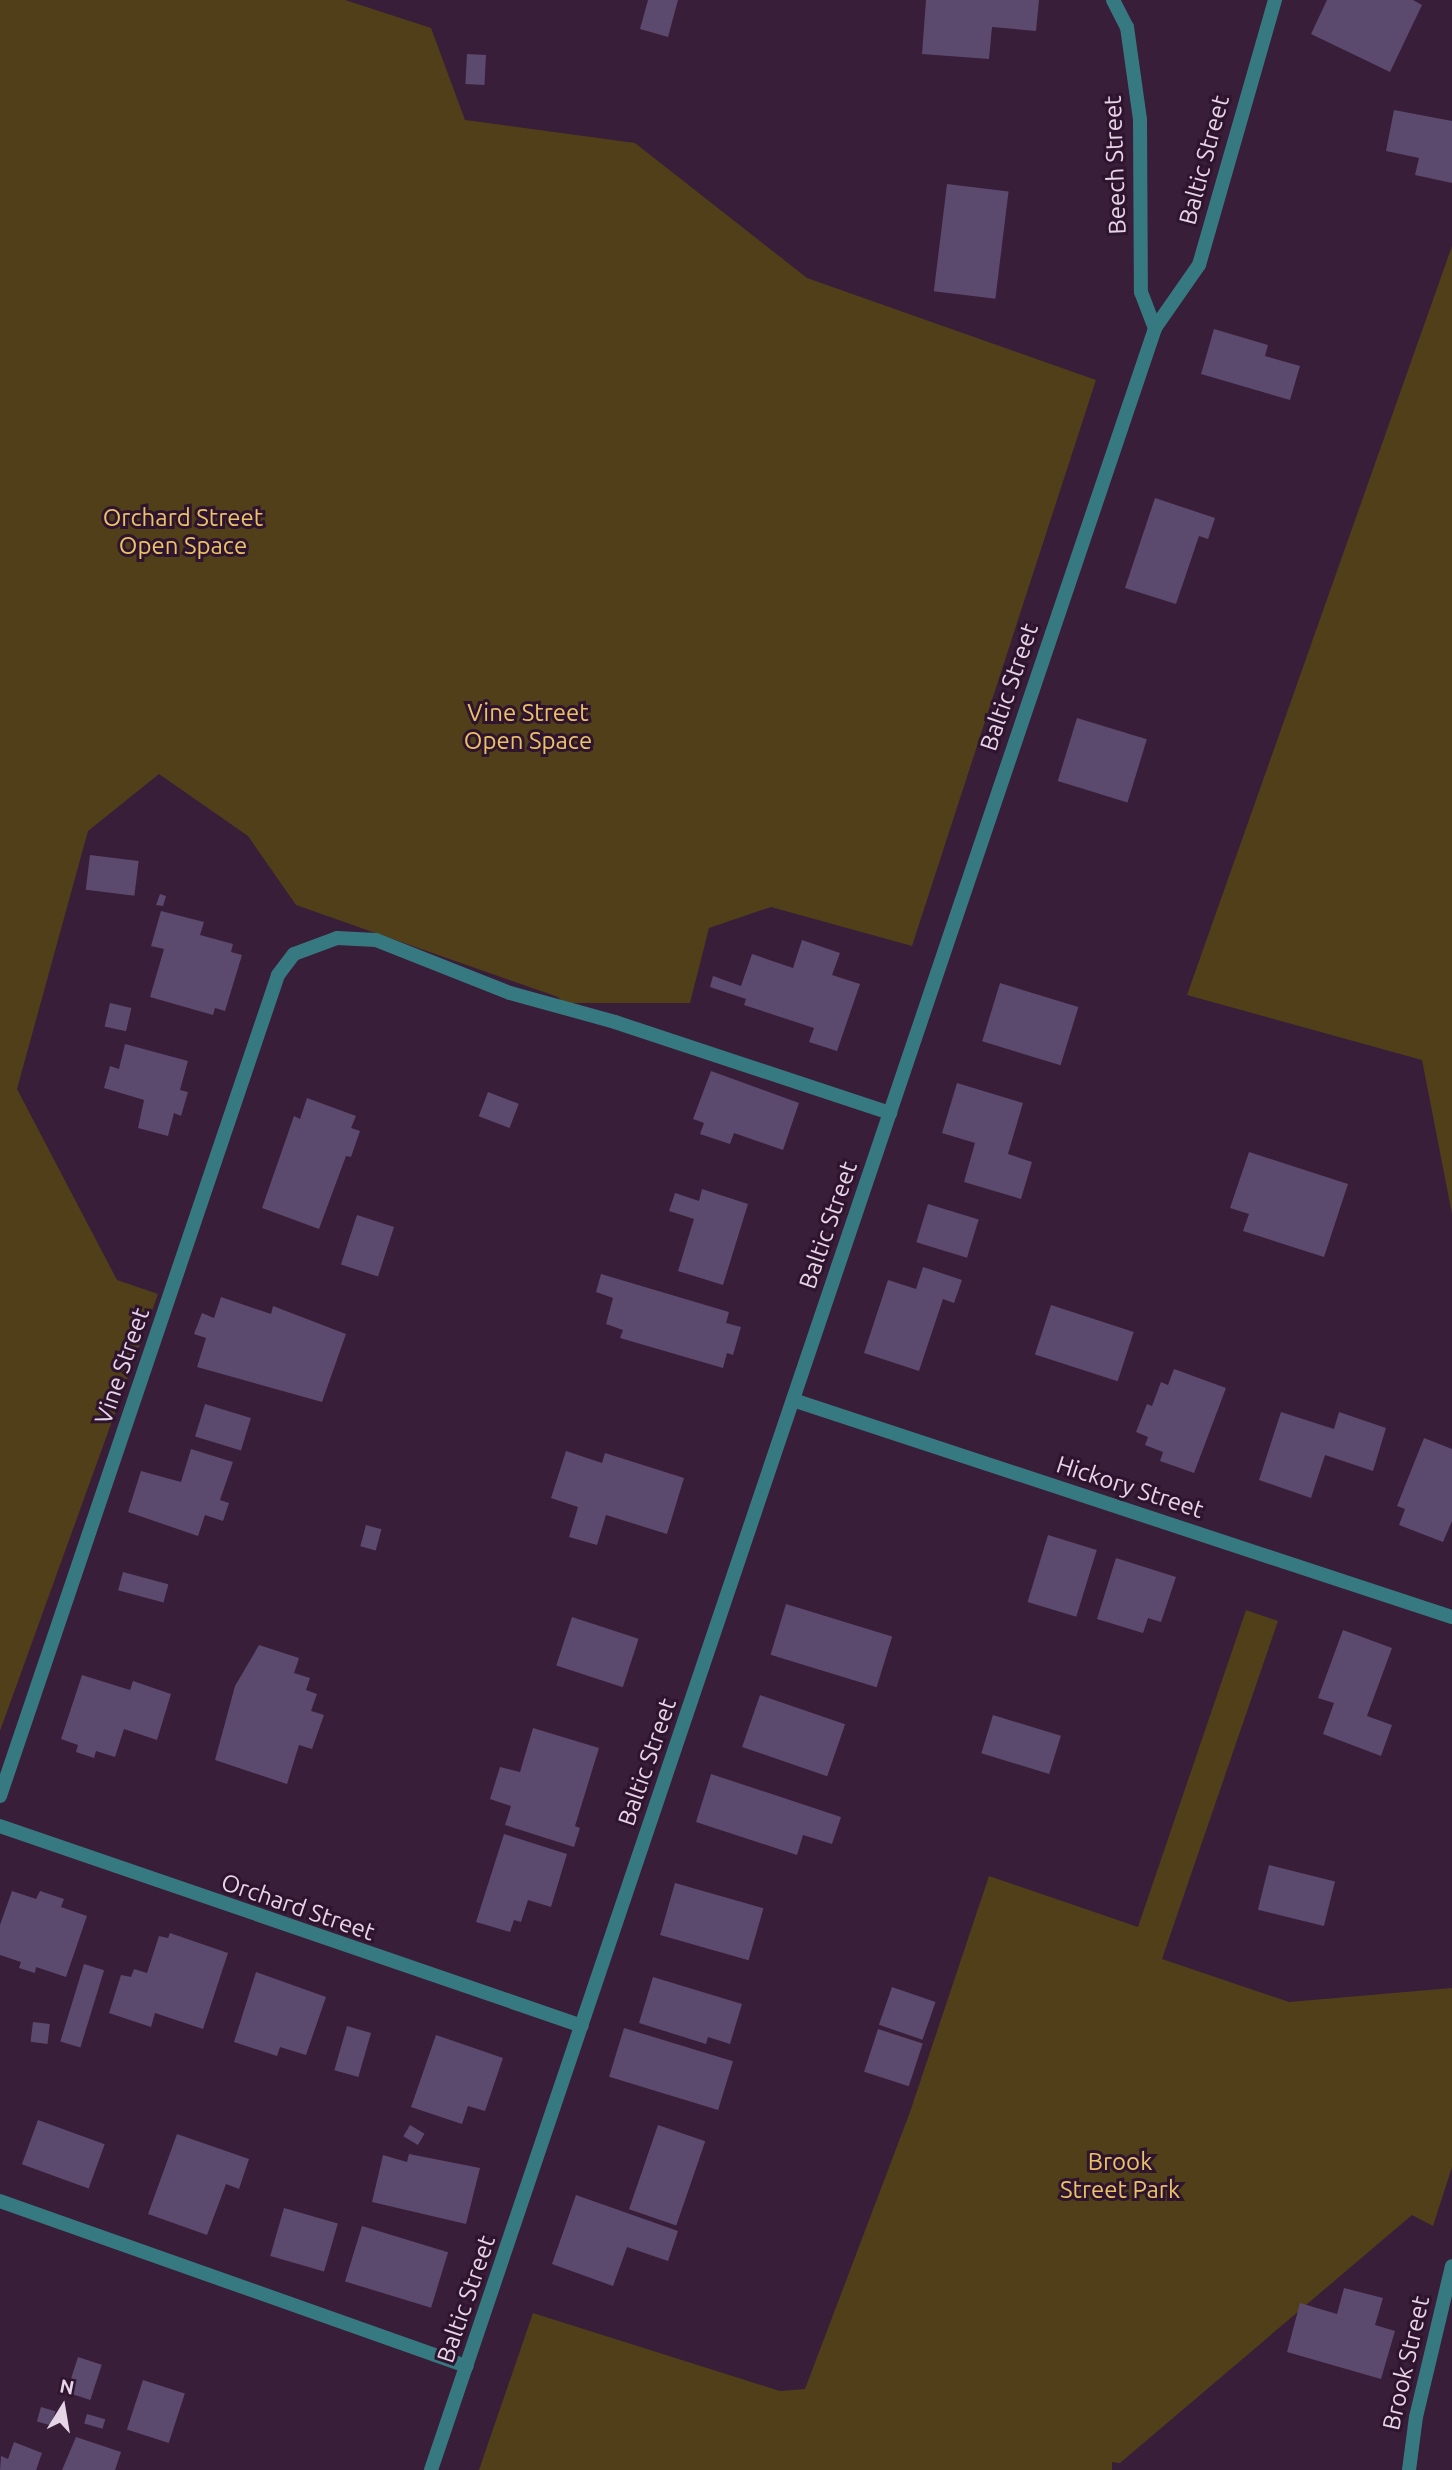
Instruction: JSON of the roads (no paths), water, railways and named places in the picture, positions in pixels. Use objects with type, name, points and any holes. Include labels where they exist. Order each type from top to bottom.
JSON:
[{"type":"street","name":"Beech Street","points":[[1114,0],[1127,27],[1140,119],[1140,292],[1154,328]]},
{"type":"street","name":"Baltic Street","points":[[431,2470],[1154,328],[1172,310],[1199,265],[1275,0]]},
{"type":"street","name":"Vine Street","points":[[0,1796],[278,975],[294,954],[337,938],[376,940],[510,993],[615,1022],[890,1113]]},
{"type":"street","name":"Hickory Street","points":[[793,1399],[1452,1617]]},
{"type":"street","name":"Orchard Street","points":[[0,1826],[582,2026]]},
{"type":"street","points":[[0,2201],[467,2366]]},
{"type":"street","name":"Brook Street","points":[[1409,2470],[1416,2417],[1452,2266]]},
{"type":"park label","name":"Orchard Street Open Space","points":[[183,532]]},
{"type":"park label","name":"Vine Street Open Space","points":[[528,727]]},
{"type":"park label","name":"Brook Street Park","points":[[1120,2176]]}]
